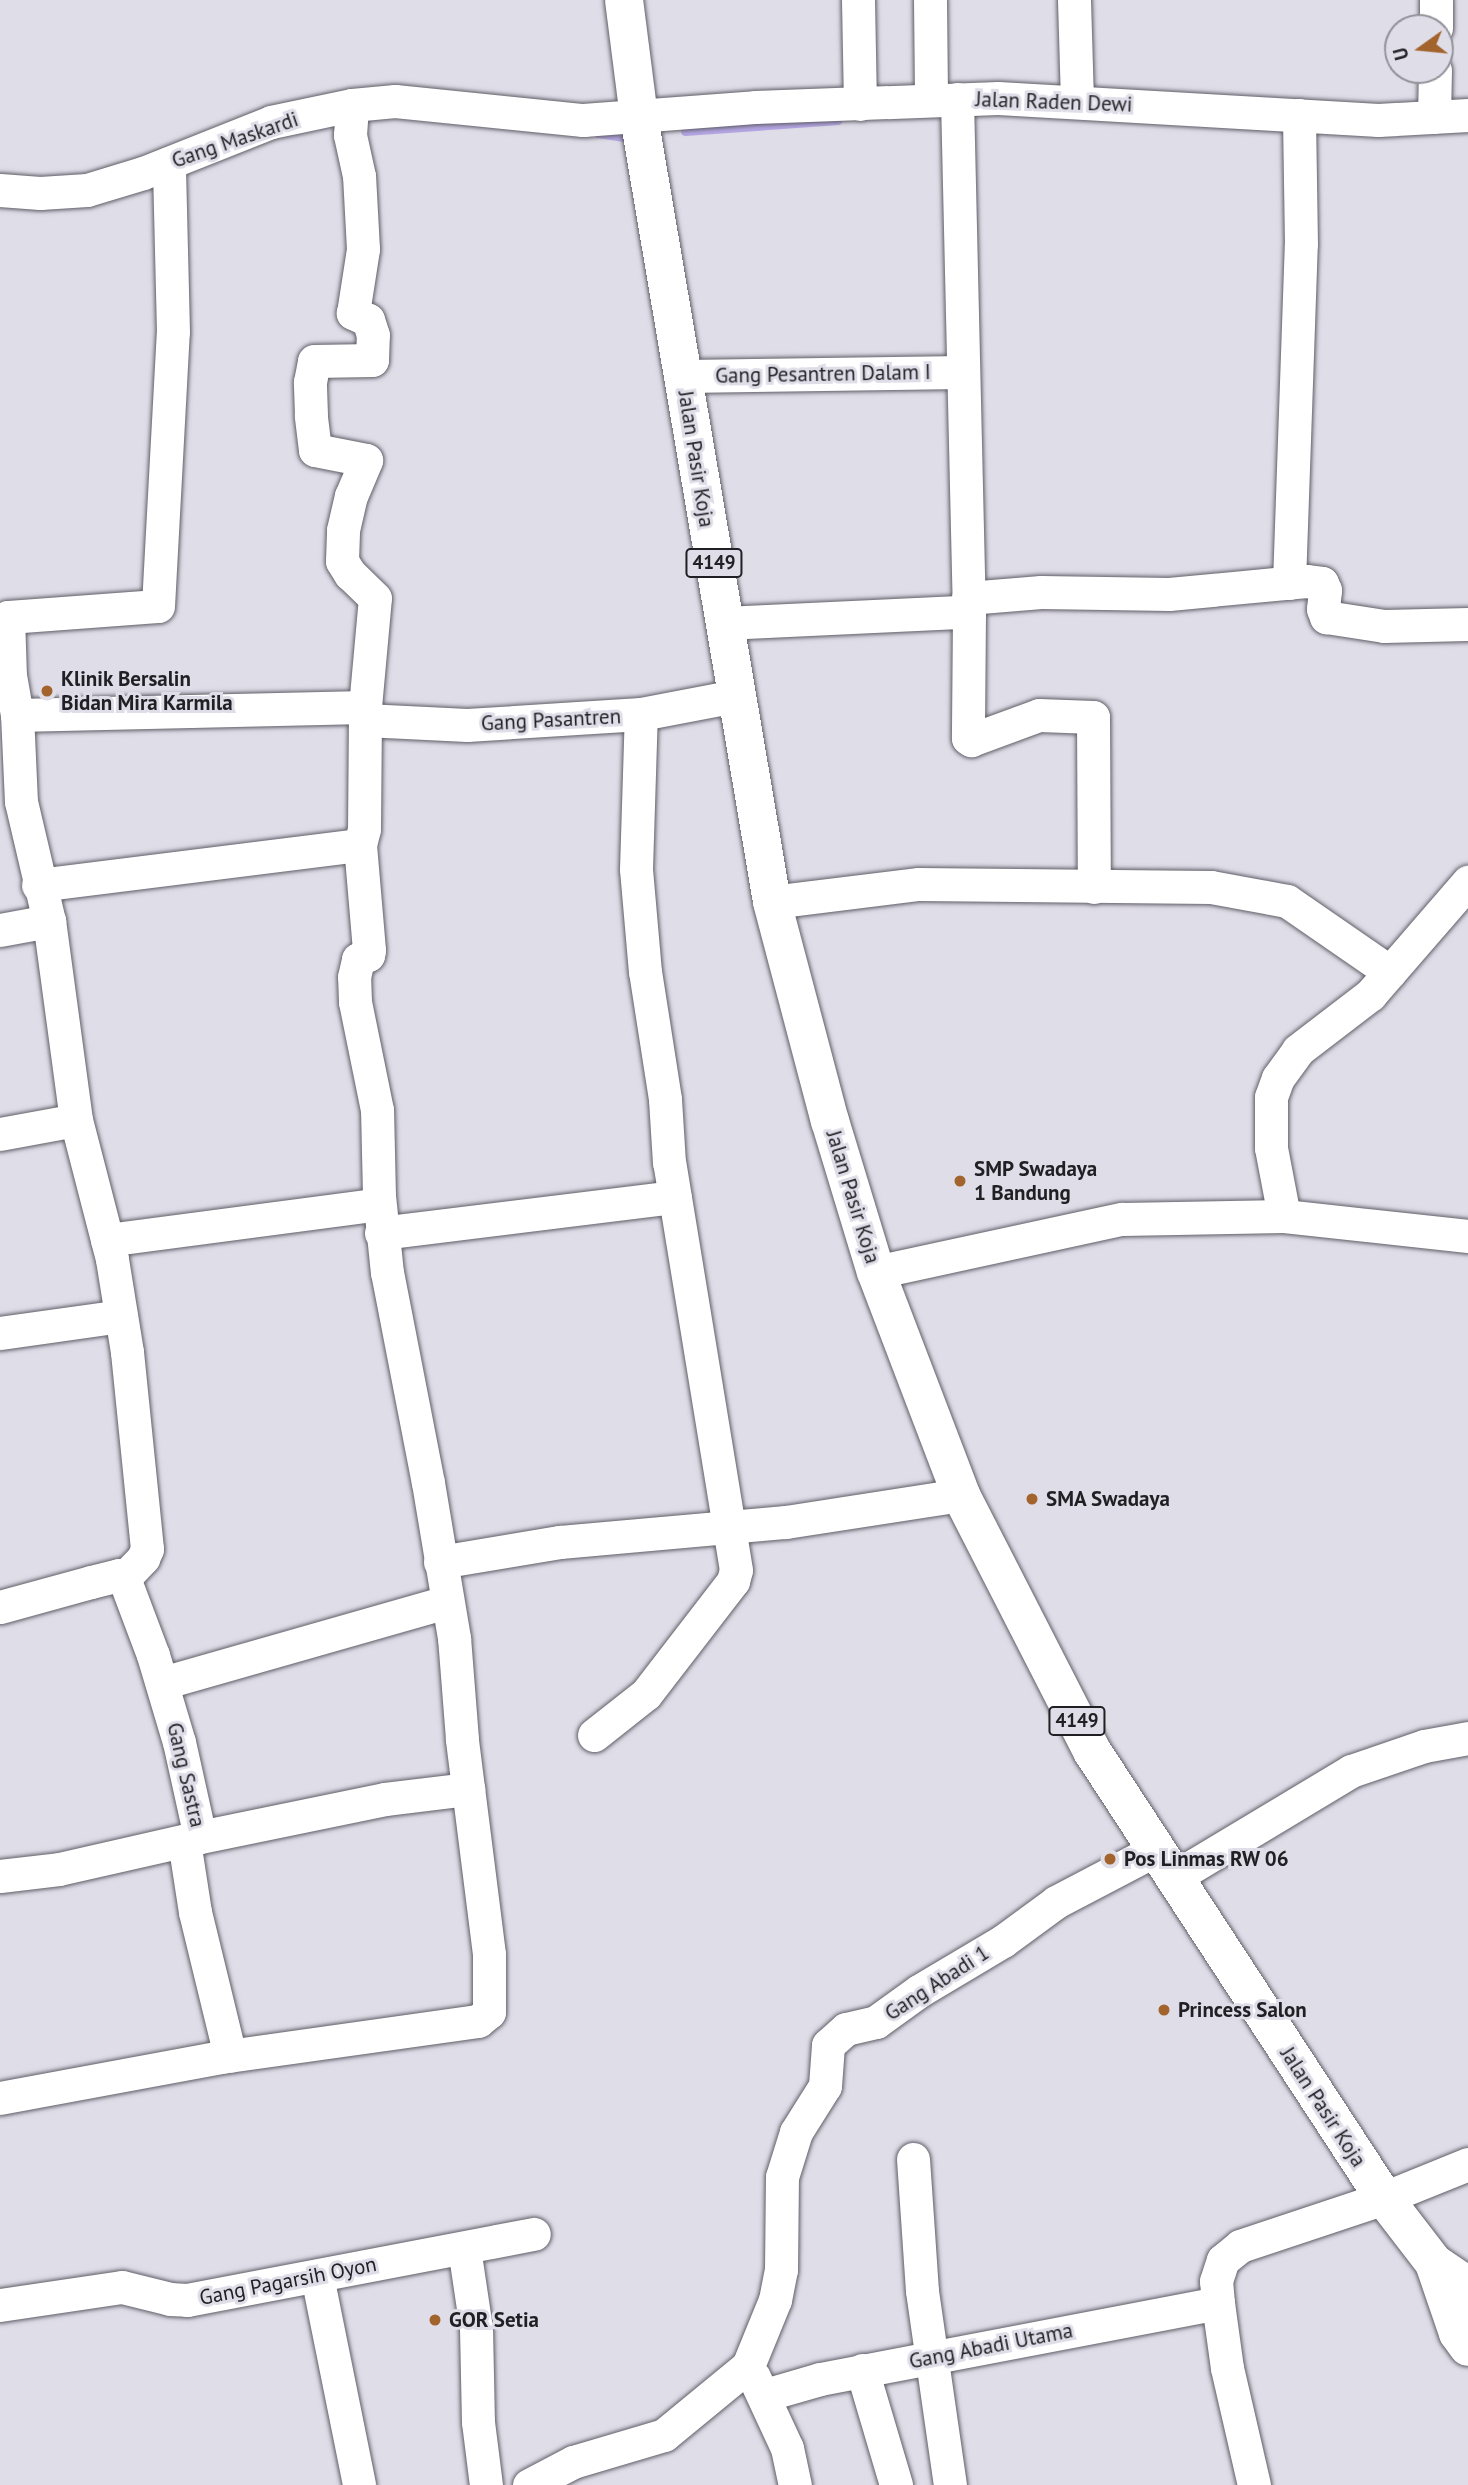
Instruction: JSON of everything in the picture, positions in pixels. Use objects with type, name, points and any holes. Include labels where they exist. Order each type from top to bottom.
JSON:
[{"type":"main road","name":"Jalan Pasir Koja","points":[[624,0],[639,117],[735,696],[772,901],[830,1121],[876,1272],[961,1495],[1092,1751],[1384,2198],[1434,2263],[1468,2286]]},
{"type":"main road","name":"Jalan Pasir Koja","points":[[1434,2263],[1458,2333],[1468,2347]]},
{"type":"street","points":[[858,0],[860,104]]},
{"type":"street","points":[[930,0],[944,99],[963,372],[969,740],[1039,715],[1093,717],[1094,887]]},
{"type":"street","points":[[1074,0],[1077,101]]},
{"type":"street","points":[[1434,117],[1435,84]]},
{"type":"street","name":"Jalan Raden Dewi","points":[[639,117],[755,107],[944,99],[1077,101],[1378,120],[1468,115]]},
{"type":"street","name":"Gang Maskardi","points":[[0,190],[40,193],[87,190],[169,163],[271,122],[352,105],[395,101],[583,120],[639,117]]},
{"type":"street","points":[[0,2098],[230,2056],[478,2021],[489,2012],[489,1954],[468,1789],[454,1638],[380,1218],[377,1110],[355,1002],[354,977],[358,959],[368,956],[369,950],[360,845],[364,829],[365,713],[375,598],[350,574],[342,561],[343,530],[351,496],[366,460],[315,450],[310,382],[314,361],[372,360],[373,335],[368,320],[354,313],[363,249],[359,176],[350,135],[352,105]]},
{"type":"street","points":[[1289,583],[1301,244],[1299,115]]},
{"type":"street","points":[[0,1607],[101,1579],[119,1575],[124,1578],[143,1558],[147,1549],[121,1316],[107,1240],[76,1120],[49,921],[38,885],[21,802],[17,715],[5,678],[8,617],[158,606],[173,332],[169,163]]},
{"type":"street","name":"Gang Pesantren Dalam I","points":[[683,376],[963,372]]},
{"type":"street","points":[[724,623],[959,612],[968,606],[1041,592],[1169,594],[1289,583],[1322,583],[1325,590],[1323,609],[1326,617],[1384,626],[1468,624]]},
{"type":"street","name":"Gang Pasantren","points":[[17,715],[365,713],[467,725],[641,714],[735,696]]},
{"type":"street","points":[[594,1735],[646,1695],[733,1581],[736,1570],[668,1163],[665,1099],[645,972],[636,869],[641,714]]},
{"type":"street","points":[[38,885],[360,845]]},
{"type":"street","points":[[1284,1216],[1271,1148],[1271,1097],[1278,1078],[1298,1049],[1370,995],[1468,882]]},
{"type":"street","points":[[772,901],[919,884],[1212,887],[1287,901],[1390,972]]},
{"type":"street","points":[[0,930],[49,921]]},
{"type":"street","points":[[0,1134],[76,1120]]},
{"type":"street","points":[[107,1240],[675,1198]]},
{"type":"street","points":[[876,1272],[1122,1219],[1284,1216],[1468,1237]]},
{"type":"street","points":[[0,1333],[121,1316]]},
{"type":"street","points":[[440,1562],[560,1542],[786,1522],[961,1495]]},
{"type":"street","name":"Gang Sastra","points":[[124,1578],[162,1683],[179,1742],[192,1839],[385,1799],[468,1789]]},
{"type":"street","points":[[162,1683],[447,1602]]},
{"type":"street","name":"Gang Abadi 1","points":[[529,2485],[573,2462],[664,2435],[748,2366],[775,2300],[781,2270],[782,2177],[796,2132],[825,2085],[828,2045],[846,2029],[876,2022],[1056,1902],[1164,1864],[1351,1771],[1424,1746],[1468,1738]]},
{"type":"street","points":[[0,1876],[59,1868],[192,1839],[195,1912],[230,2056]]},
{"type":"street","points":[[913,2159],[917,2241],[950,2485]]},
{"type":"street","points":[[1254,2485],[1227,2368],[1218,2304],[1216,2281],[1223,2260],[1240,2246],[1384,2198],[1468,2164]]},
{"type":"street","name":"Gang Pagarsih Oyon","points":[[0,2305],[122,2287],[170,2299],[187,2300],[534,2234]]},
{"type":"street","points":[[464,2248],[476,2328],[478,2423],[486,2485]]},
{"type":"street","points":[[317,2276],[359,2485]]},
{"type":"street","name":"Gang Abadi Utama","points":[[765,2395],[862,2370],[1218,2304]]},
{"type":"street","points":[[748,2366],[765,2395],[787,2448],[795,2485]]},
{"type":"street","points":[[862,2370],[896,2485]]},
{"type":"waterway","points":[[685,131],[838,120]]},
{"type":"waterway","points":[[598,133],[624,137]]},
{"type":"place","name":"Klinik Bersalin Bidan Mira Karmila","points":[[47,691]]},
{"type":"place","name":"SMP Swadaya 1 Bandung","points":[[960,1181]]},
{"type":"place","name":"SMA Swadaya","points":[[1032,1499]]},
{"type":"place","name":"Pos Linmas RW 06","points":[[1110,1859]]},
{"type":"place","name":"Princess Salon","points":[[1164,2010]]},
{"type":"place","name":"GOR Setia","points":[[435,2320]]}]
